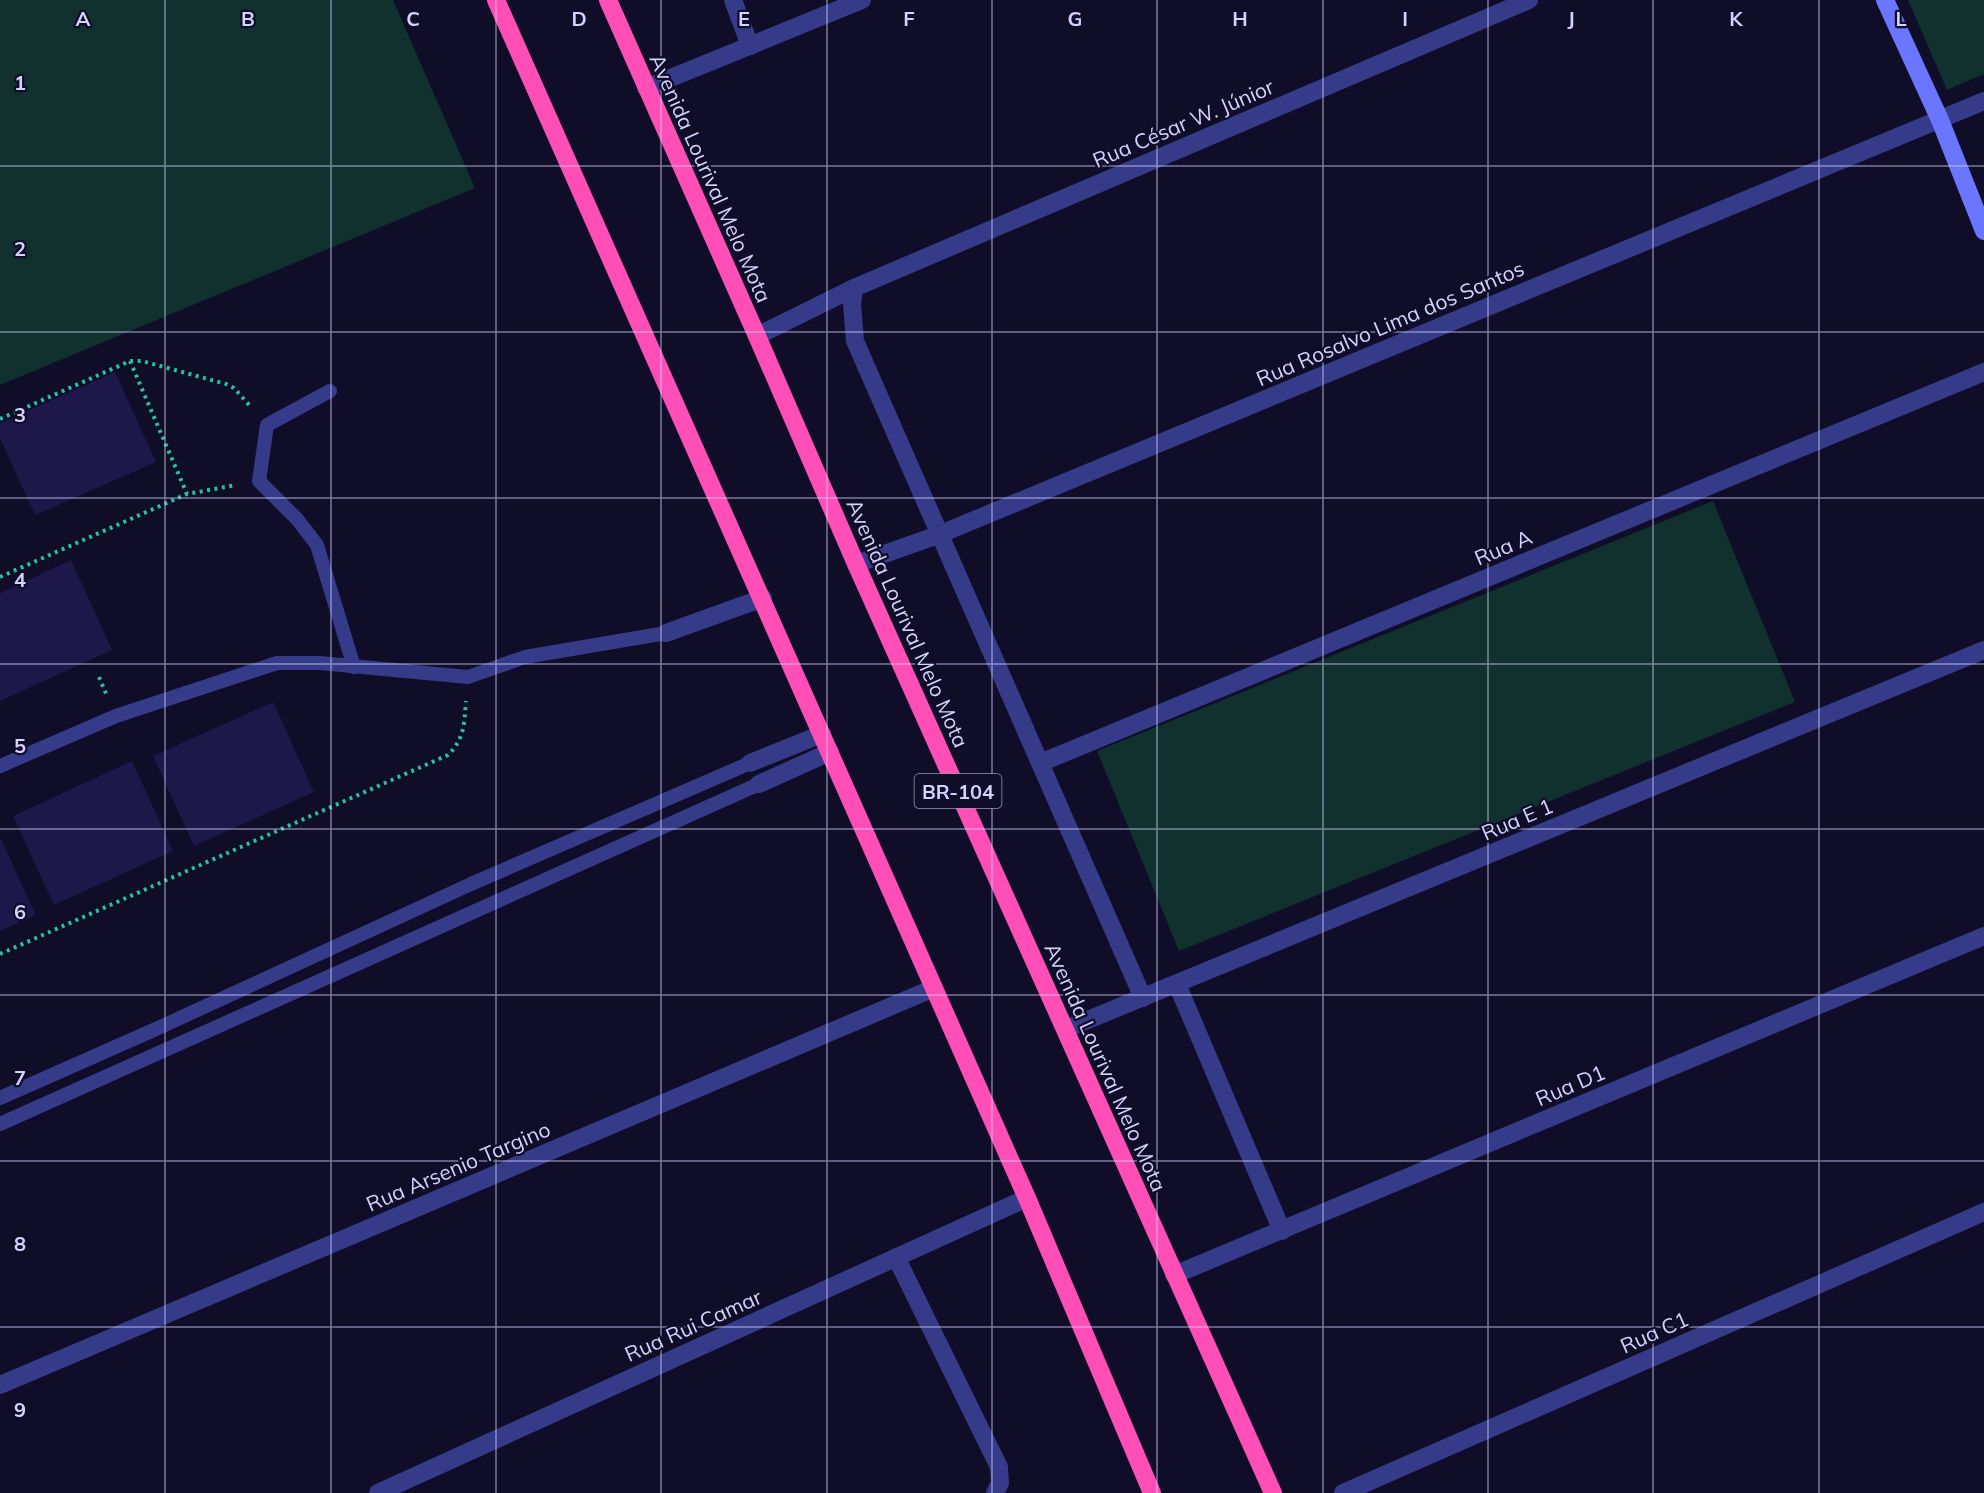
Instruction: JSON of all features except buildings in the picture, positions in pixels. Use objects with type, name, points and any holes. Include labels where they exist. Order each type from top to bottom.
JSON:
[{"type":"highway","points":[[496,0],[1028,1198],[1152,1493]]},
{"type":"highway","name":"Avenida Lourival Melo Mota","points":[[608,0],[856,564],[1273,1493]]},
{"type":"street","points":[[733,0],[750,46]]},
{"type":"street","points":[[646,88],[862,0]]},
{"type":"street","name":"Rua César W. Júnior","points":[[757,336],[854,288],[1529,0]]},
{"type":"street","points":[[1885,0],[1940,120],[1984,231]]},
{"type":"street","name":"Rua Rosalvo Lima dos Santos","points":[[856,564],[938,535],[1984,101]]},
{"type":"street","points":[[854,288],[852,304],[855,341],[938,535],[1143,998]]},
{"type":"street","name":"Rua A","points":[[1040,763],[1984,372]]},
{"type":"street","points":[[666,633],[763,598]]},
{"type":"street","name":"Rua E 1","points":[[1066,1029],[1984,650]]},
{"type":"street","points":[[750,763],[822,734]]},
{"type":"street","points":[[759,784],[830,752]]},
{"type":"street","name":"Rua D1","points":[[1174,1275],[1984,936]]},
{"type":"street","points":[[1177,984],[1282,1231]]},
{"type":"street","name":"Rua Arsenio Targino","points":[[0,1385],[934,988]]},
{"type":"street","name":"Rua Rui Camar","points":[[378,1493],[1028,1198]]},
{"type":"street","name":"Rua C1","points":[[1343,1493],[1376,1486],[1984,1212]]},
{"type":"street","points":[[896,1257],[999,1467],[1000,1483],[995,1493]]},
{"type":"lane","points":[[330,391],[267,426],[259,481],[297,519],[317,544],[354,667]]},
{"type":"lane","points":[[0,766],[116,716],[277,663],[320,663],[468,676],[525,657],[666,633]]},
{"type":"lane","points":[[0,1098],[471,884],[750,763]]},
{"type":"lane","points":[[0,1124],[759,784]]},
{"type":"path","points":[[130,361],[187,494]]},
{"type":"path","points":[[0,419],[130,361],[142,361],[234,388],[267,426]]},
{"type":"path","points":[[0,577],[187,494],[259,481]]},
{"type":"path","points":[[0,954],[447,755],[458,745],[463,732],[468,676]]},
{"type":"green space","points":[[0,0],[393,0],[475,188],[0,385]]},
{"type":"green space","points":[[1908,0],[1984,0],[1984,74],[1947,90]]},
{"type":"green space","points":[[1713,501],[1795,702],[1179,951],[1097,751]]}]
